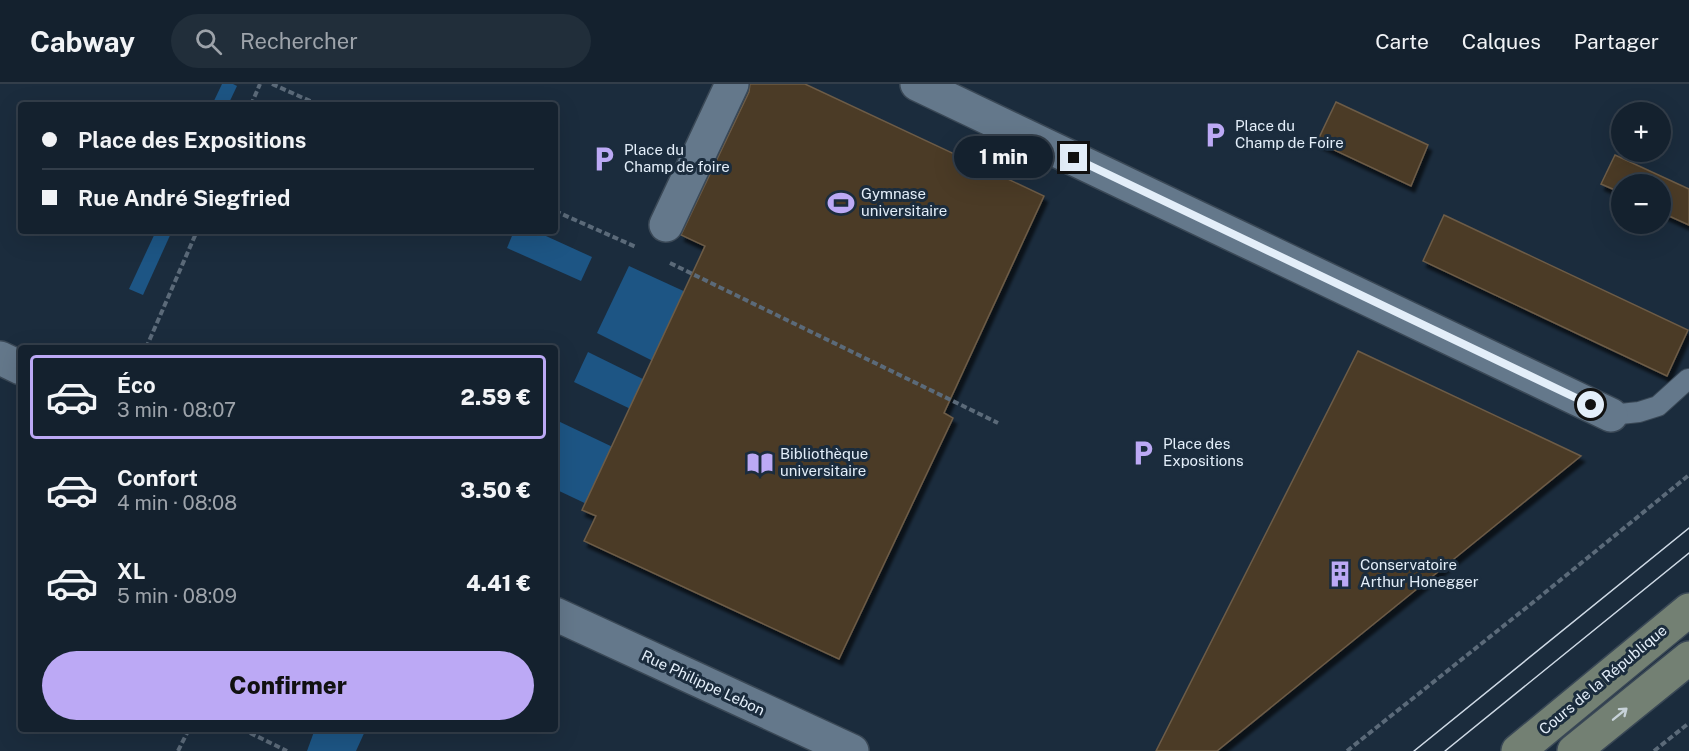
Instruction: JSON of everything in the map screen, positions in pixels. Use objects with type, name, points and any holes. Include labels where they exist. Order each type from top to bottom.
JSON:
[{"type":"main road","name":"Cours de la République","points":[[1518,751],[1689,610]]},
{"type":"main road","points":[[1574,751],[1689,658]]},
{"type":"street","points":[[666,225],[732,84]]},
{"type":"street","points":[[917,84],[1611,415]]},
{"type":"street","points":[[0,358],[18,367]]},
{"type":"street","name":"Rue Philippe Lebon","points":[[558,615],[852,751]]},
{"type":"lane","points":[[1611,415],[1639,412],[1658,406],[1688,379]]},
{"type":"path","points":[[252,102],[260,84]]},
{"type":"path","points":[[272,84],[312,102]]},
{"type":"path","points":[[558,212],[646,252]]},
{"type":"path","points":[[147,345],[196,234]]},
{"type":"path","points":[[667,261],[998,423]]},
{"type":"path","points":[[1347,751],[1689,475]]},
{"type":"path","points":[[1654,751],[1689,723]]},
{"type":"path","points":[[178,751],[188,732]]},
{"type":"path","points":[[248,732],[287,751]]},
{"type":"shaded area","points":[[222,84],[237,86],[229,102],[213,102]]},
{"type":"shaded area","points":[[155,234],[171,234],[143,295],[129,289]]},
{"type":"shaded area","points":[[513,234],[542,234],[592,257],[581,281],[507,248]]},
{"type":"shaded area","points":[[629,266],[690,294],[657,363],[597,333]]},
{"type":"shaded area","points":[[588,352],[653,384],[639,413],[574,382]]},
{"type":"shaded area","points":[[558,421],[619,450],[593,507],[558,490]]},
{"type":"shaded area","points":[[314,732],[365,732],[356,751],[307,751]]},
{"type":"building","points":[[750,84],[805,84],[1044,196],[944,413],[953,418],[839,659],[584,541],[596,516],[582,510],[705,246],[681,235],[749,92]]},
{"type":"building","points":[[1336,102],[1428,145],[1411,186],[1317,142]]},
{"type":"building","points":[[1612,162],[1630,162],[1656,174],[1611,174],[1611,188],[1601,184]]},
{"type":"building","points":[[1671,181],[1689,189],[1689,225],[1671,217]]},
{"type":"building","points":[[1444,215],[1688,330],[1667,376],[1423,261]]},
{"type":"building","name":"Conservatoire Arthur Honegger","points":[[1358,351],[1581,456],[1217,751],[1156,751]]},
{"type":"tram line","points":[[1414,751],[1689,528]]},
{"type":"tram line","points":[[1445,751],[1689,553]]},
{"type":"place","name":"Place du Champ de Foire","points":[[1215,135]]},
{"type":"place","name":"Place du Champ de foire","points":[[604,159]]},
{"type":"place","name":"Gymnase universitaire","points":[[841,203]]},
{"type":"place","name":"Place des Expositions","points":[[1143,453]]},
{"type":"place","name":"Bibliothèque universitaire","points":[[760,463]]},
{"type":"place","name":"Conservatoire Arthur Honegger","points":[[1340,574]]},
{"type":"route","points":[[1074,158],[1591,405]]}]
